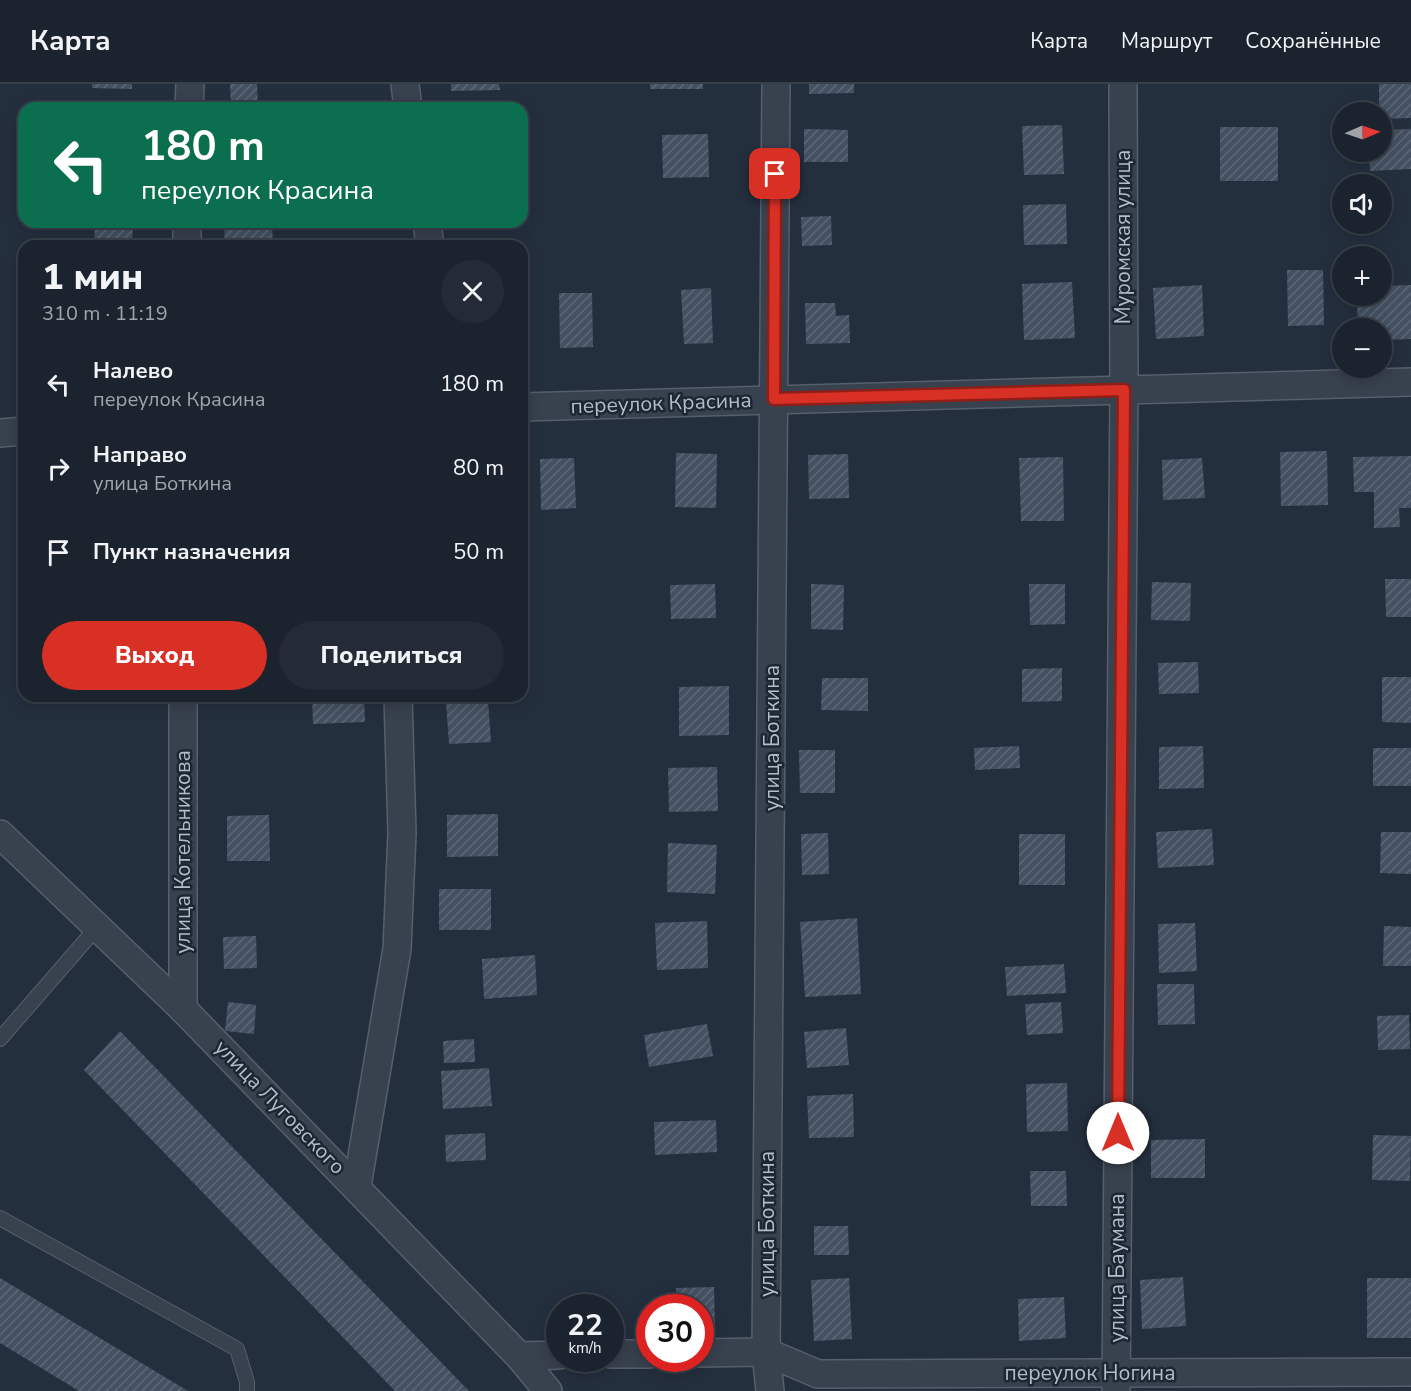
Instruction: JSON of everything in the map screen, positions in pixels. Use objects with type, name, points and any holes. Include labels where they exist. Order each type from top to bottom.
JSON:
[{"type":"street","points":[[189,102],[190,84]]},
{"type":"street","points":[[405,84],[407,102]]},
{"type":"street","name":"улица Боткина","points":[[770,1391],[766,1352],[776,84]]},
{"type":"street","name":"Муромская улица","points":[[1123,84],[1124,390]]},
{"type":"street","name":"переулок Красина","points":[[528,407],[1411,382]]},
{"type":"street","name":"улица Баумана","points":[[1116,1382],[1124,390]]},
{"type":"street","points":[[0,433],[18,432]]},
{"type":"street","name":"улица Котельникова","points":[[183,702],[183,1009]]},
{"type":"street","points":[[357,1186],[397,949],[402,834],[398,702]]},
{"type":"street","name":"улица Луговского","points":[[0,834],[99,925],[357,1186],[519,1356],[546,1390]]},
{"type":"street","name":"переулок Ногина","points":[[714,1353],[766,1352],[818,1374],[1116,1382],[1411,1372]]},
{"type":"street","points":[[519,1356],[546,1355]]},
{"type":"lane","points":[[0,1039],[99,925]]},
{"type":"lane","points":[[0,1218],[237,1348],[248,1382],[247,1391]]},
{"type":"building","points":[[92,84],[132,84],[132,89],[92,88]]},
{"type":"building","points":[[230,84],[257,84],[258,102],[231,102]]},
{"type":"building","points":[[451,84],[499,84],[500,90],[451,91]]},
{"type":"building","points":[[650,84],[703,84],[703,89],[650,89]]},
{"type":"building","points":[[809,84],[854,84],[854,93],[809,94]]},
{"type":"building","points":[[1379,84],[1411,84],[1411,118],[1392,119],[1392,102],[1379,102]]},
{"type":"building","points":[[1062,125],[1064,174],[1024,175],[1022,126]]},
{"type":"building","points":[[1220,127],[1278,127],[1278,181],[1220,181]]},
{"type":"building","points":[[804,129],[848,130],[848,162],[804,162]]},
{"type":"building","points":[[1411,129],[1411,169],[1370,171],[1370,162],[1392,162],[1392,130]]},
{"type":"building","points":[[708,134],[709,177],[663,178],[662,135]]},
{"type":"building","points":[[1066,204],[1067,244],[1024,245],[1023,205]]},
{"type":"building","points":[[831,216],[832,245],[802,246],[801,217]]},
{"type":"building","points":[[95,228],[133,228],[132,240],[94,240]]},
{"type":"building","points":[[224,228],[272,228],[273,240],[225,240]]},
{"type":"building","points":[[1287,270],[1323,270],[1324,325],[1288,326]]},
{"type":"building","points":[[1072,282],[1075,338],[1024,340],[1022,284]]},
{"type":"building","points":[[1202,285],[1204,336],[1156,339],[1153,288]]},
{"type":"building","points":[[1411,285],[1411,339],[1392,340],[1392,318],[1358,318],[1357,306],[1392,306],[1392,286]]},
{"type":"building","points":[[711,288],[713,343],[684,344],[681,290]]},
{"type":"building","points":[[559,293],[592,293],[593,347],[560,348]]},
{"type":"building","points":[[805,303],[835,303],[836,316],[849,315],[850,343],[806,344]]},
{"type":"building","points":[[1327,451],[1328,505],[1281,506],[1280,452]]},
{"type":"building","points":[[676,453],[717,454],[716,508],[675,507]]},
{"type":"building","points":[[848,454],[849,498],[809,499],[808,455]]},
{"type":"building","points":[[1411,456],[1411,508],[1399,508],[1400,527],[1374,528],[1374,492],[1354,492],[1353,457]]},
{"type":"building","points":[[1063,457],[1064,521],[1021,521],[1019,458]]},
{"type":"building","points":[[574,458],[576,508],[541,510],[540,459]]},
{"type":"building","points":[[1202,458],[1205,498],[1163,500],[1162,460]]},
{"type":"building","points":[[1385,579],[1411,579],[1411,617],[1386,617]]},
{"type":"building","points":[[1152,582],[1191,583],[1190,621],[1151,620]]},
{"type":"building","points":[[715,584],[716,618],[671,619],[670,585]]},
{"type":"building","points":[[811,584],[844,585],[843,630],[811,629]]},
{"type":"building","points":[[1029,584],[1065,584],[1065,624],[1030,625]]},
{"type":"building","points":[[1198,662],[1199,693],[1159,694],[1158,663]]},
{"type":"building","points":[[1062,668],[1062,701],[1022,702],[1022,669]]},
{"type":"building","points":[[1382,677],[1411,677],[1411,723],[1382,722]]},
{"type":"building","points":[[822,678],[868,678],[868,711],[821,710]]},
{"type":"building","points":[[729,686],[729,735],[679,736],[679,687]]},
{"type":"building","points":[[312,702],[364,702],[365,722],[313,724]]},
{"type":"building","points":[[488,702],[491,742],[449,744],[446,703]]},
{"type":"building","points":[[1019,746],[1020,768],[975,770],[974,748]]},
{"type":"building","points":[[1203,746],[1204,788],[1159,789],[1159,747]]},
{"type":"building","points":[[1373,748],[1411,748],[1411,786],[1373,786]]},
{"type":"building","points":[[799,750],[835,750],[835,793],[800,793]]},
{"type":"building","points":[[717,767],[718,811],[669,812],[668,768]]},
{"type":"building","points":[[498,814],[498,856],[447,857],[447,815]]},
{"type":"building","points":[[269,815],[270,861],[227,861],[227,816]]},
{"type":"building","points":[[1212,829],[1214,865],[1158,868],[1156,832]]},
{"type":"building","points":[[1381,832],[1411,832],[1411,874],[1380,873]]},
{"type":"building","points":[[828,833],[829,874],[802,875],[801,834]]},
{"type":"building","points":[[1019,834],[1065,834],[1065,885],[1019,885]]},
{"type":"building","points":[[668,843],[717,845],[715,894],[667,892]]},
{"type":"building","points":[[439,889],[491,889],[491,930],[439,930]]},
{"type":"building","points":[[857,918],[861,994],[805,997],[800,922]]},
{"type":"building","points":[[707,921],[708,968],[657,970],[655,923]]},
{"type":"building","points":[[1195,923],[1197,971],[1159,973],[1158,924]]},
{"type":"building","points":[[1384,926],[1411,927],[1411,966],[1383,966]]},
{"type":"building","points":[[256,936],[257,968],[224,969],[223,937]]},
{"type":"building","points":[[535,955],[537,995],[484,999],[482,959]]},
{"type":"building","points":[[1064,964],[1066,993],[1007,996],[1005,967]]},
{"type":"building","points":[[1157,984],[1194,984],[1195,1024],[1158,1025]]},
{"type":"building","points":[[228,1002],[256,1005],[254,1034],[225,1031]]},
{"type":"building","points":[[1061,1002],[1063,1033],[1027,1035],[1025,1004]]},
{"type":"building","points":[[1409,1015],[1410,1049],[1378,1050],[1377,1016]]},
{"type":"building","points":[[707,1024],[713,1056],[649,1067],[644,1035]]},
{"type":"building","points":[[846,1028],[849,1065],[807,1068],[804,1032]]},
{"type":"building","points":[[120,1031],[469,1391],[395,1391],[84,1070]]},
{"type":"building","points":[[474,1039],[475,1062],[444,1063],[443,1041]]},
{"type":"building","points":[[489,1068],[492,1106],[443,1109],[441,1071]]},
{"type":"building","points":[[1067,1083],[1068,1131],[1027,1132],[1026,1084]]},
{"type":"building","points":[[853,1094],[854,1137],[809,1138],[807,1096]]},
{"type":"building","points":[[716,1120],[717,1152],[655,1155],[654,1122]]},
{"type":"building","points":[[485,1133],[486,1160],[446,1162],[445,1135]]},
{"type":"building","points":[[1373,1135],[1411,1136],[1410,1181],[1372,1180]]},
{"type":"building","points":[[1205,1139],[1205,1178],[1151,1178],[1151,1140]]},
{"type":"building","points":[[1030,1171],[1066,1171],[1067,1206],[1031,1206]]},
{"type":"building","points":[[814,1226],[848,1226],[849,1255],[814,1255]]},
{"type":"building","points":[[1183,1277],[1186,1326],[1142,1329],[1140,1280]]},
{"type":"building","points":[[0,1278],[188,1391],[79,1391],[0,1343]]},
{"type":"building","points":[[849,1278],[852,1339],[814,1341],[811,1280]]},
{"type":"building","points":[[1367,1278],[1411,1278],[1411,1338],[1367,1338]]},
{"type":"building","points":[[714,1287],[715,1326],[714,1294],[676,1294],[676,1288]]},
{"type":"building","points":[[1064,1297],[1066,1338],[1019,1341],[1018,1299]]},
{"type":"route","points":[[775,174],[774,399],[1124,390],[1118,1133]]}]
